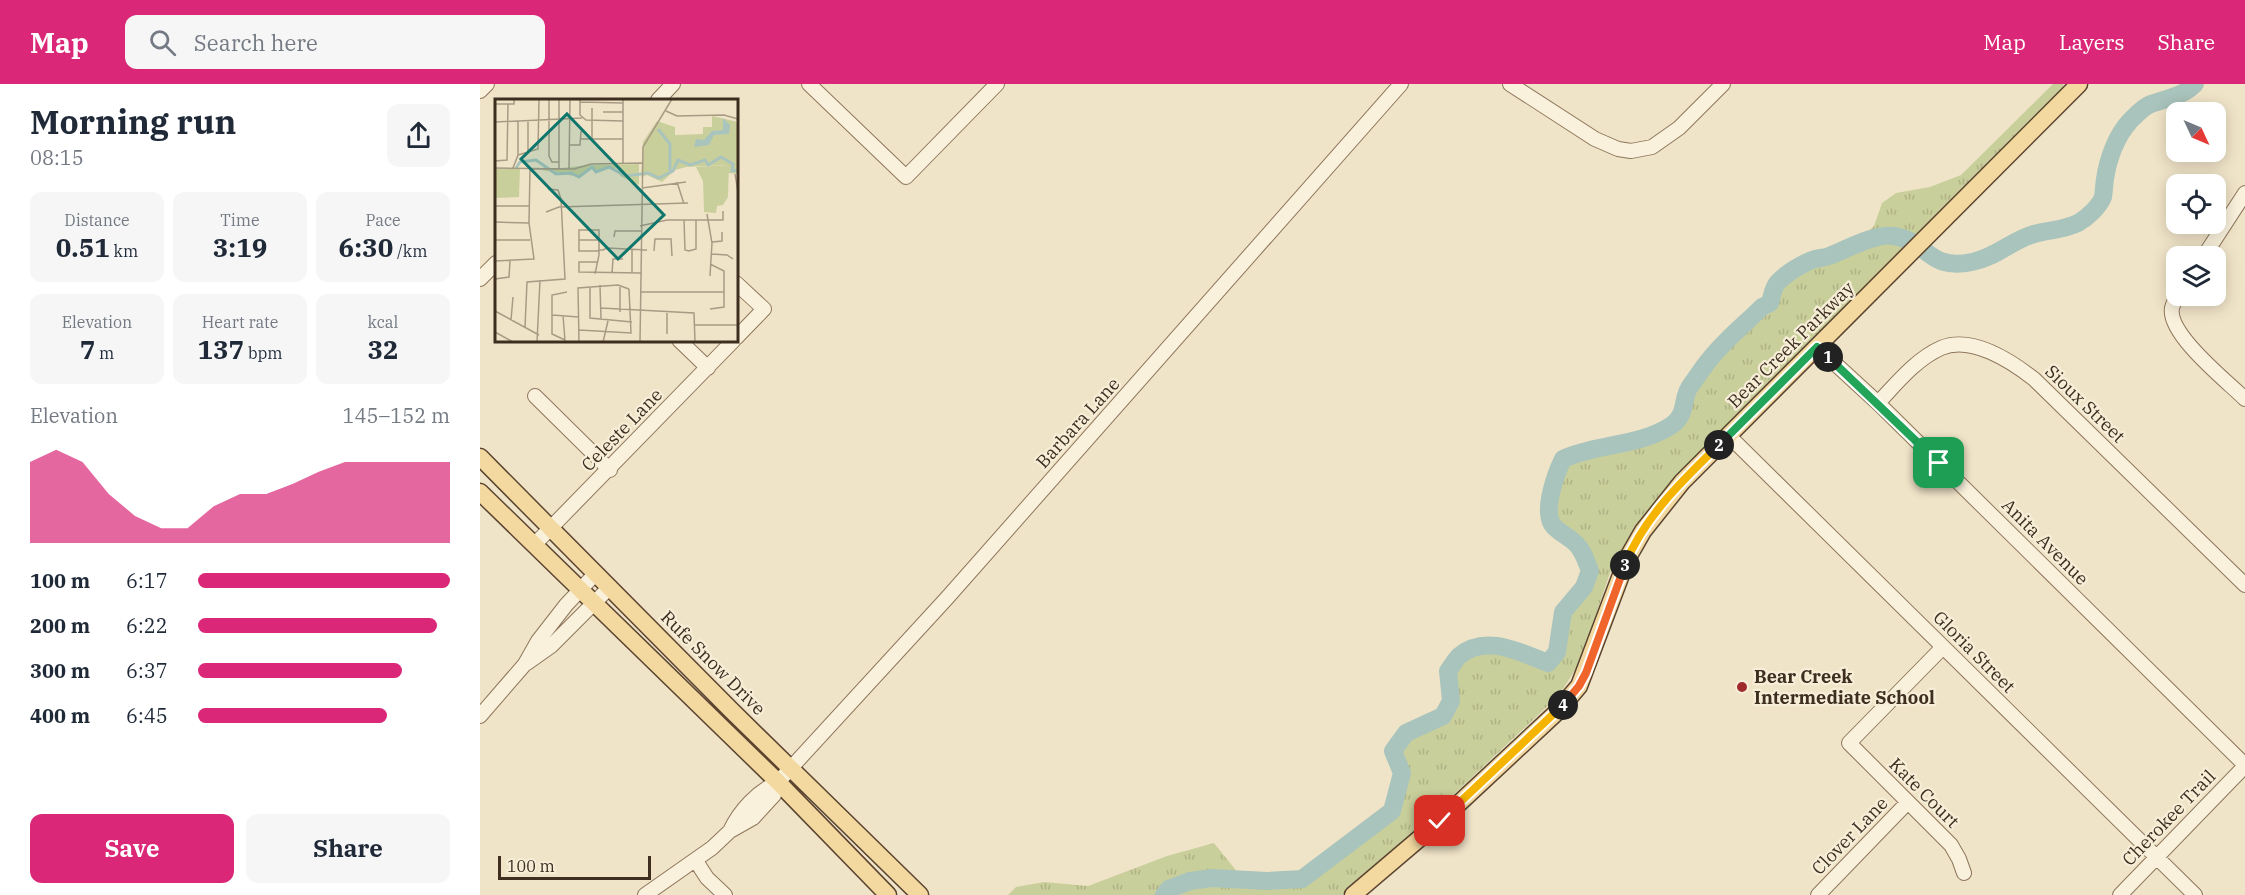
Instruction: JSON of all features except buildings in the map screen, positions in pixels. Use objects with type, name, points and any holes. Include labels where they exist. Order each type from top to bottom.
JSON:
[{"type":"main road","name":"Bear Creek Parkway","points":[[1353,895],[1440,821],[1557,712],[1579,686],[1627,559],[1643,531],[1682,482],[2077,84]]},
{"type":"main road","name":"Rufe Snow Drive","points":[[480,457],[920,895]]},
{"type":"main road","points":[[480,492],[778,782],[888,895]]},
{"type":"street","points":[[480,91],[487,84]]},
{"type":"street","points":[[659,99],[673,84]]},
{"type":"street","points":[[810,84],[906,177],[997,84]]},
{"type":"street","name":"Barbara Lane","points":[[645,895],[664,880],[696,861],[730,831],[753,818],[774,795],[778,782],[955,589],[1401,84]]},
{"type":"street","points":[[1510,84],[1595,139],[1618,149],[1631,151],[1652,147],[1679,128],[1722,84]]},
{"type":"street","points":[[2212,246],[2241,210],[2245,193]]},
{"type":"street","points":[[480,279],[495,264]]},
{"type":"street","name":"Celeste Lane","points":[[738,285],[764,309],[738,336]]},
{"type":"street","points":[[2173,306],[2172,316],[2183,337],[2245,399]]},
{"type":"street","points":[[681,342],[708,368]]},
{"type":"street","name":"Celeste Lane","points":[[535,544],[610,470],[732,342]]},
{"type":"street","name":"Sioux Street","points":[[1878,403],[1914,367],[1942,347],[1965,345],[2009,361],[2034,379],[2245,585]]},
{"type":"street","name":"Anita Avenue","points":[[1817,347],[1878,403],[2245,765]]},
{"type":"street","points":[[535,396],[610,470]]},
{"type":"street","name":"Gloria Street","points":[[1728,435],[2195,895]]},
{"type":"street","points":[[480,716],[525,664],[538,641],[596,573]]},
{"type":"street","points":[[525,664],[551,646],[610,587]]},
{"type":"street","name":"Kate Court","points":[[1943,647],[1849,743],[1951,845],[1964,873]]},
{"type":"street","name":"Cherokee Trail","points":[[2120,895],[2245,765]]},
{"type":"street","name":"Clover Lane","points":[[1818,895],[1908,802]]},
{"type":"street","points":[[696,861],[707,878],[725,895]]},
{"type":"green space","points":[[2053,84],[2063,84],[2064,87],[1729,422],[1638,523],[1613,564],[1580,662],[1563,689],[1550,704],[1399,846],[1342,895],[1008,895],[1016,887],[1044,882],[1088,886],[1167,856],[1214,843],[1243,879],[1302,879],[1392,811],[1402,773],[1393,751],[1406,733],[1443,716],[1451,701],[1448,671],[1459,656],[1469,649],[1492,645],[1515,650],[1548,663],[1557,652],[1563,612],[1584,587],[1590,571],[1577,544],[1552,524],[1548,512],[1555,476],[1563,459],[1646,437],[1672,425],[1680,416],[1690,385],[1697,374],[1733,334],[1762,307],[1770,303],[1775,284],[1790,272],[1856,243],[1874,226],[1882,203],[1896,193],[1930,187],[1961,175]]},
{"type":"waterway","points":[[1164,895],[1169,889],[1190,881],[1212,878],[1267,881],[1302,879],[1392,811],[1402,773],[1393,751],[1406,733],[1443,716],[1451,701],[1448,671],[1459,656],[1469,649],[1492,645],[1515,650],[1548,663],[1557,652],[1563,612],[1584,587],[1590,571],[1580,548],[1554,527],[1550,517],[1552,491],[1563,459],[1646,437],[1677,421],[1688,390],[1705,365],[1735,332],[1762,307],[1770,303],[1775,286],[1785,275],[1812,260],[1879,237],[1894,236],[1906,239],[1937,259],[1957,264],[1980,260],[2018,240],[2078,223],[2101,201],[2111,156],[2117,141],[2130,121],[2148,105],[2180,94],[2195,84]]},
{"type":"place","name":"Bear Creek Intermediate School","points":[[1742,687]]},
{"type":"route","points":[[1440,821],[1568,700],[1586,673],[1604,617],[1627,559],[1643,531],[1682,482],[1817,347],[1939,463]]}]
